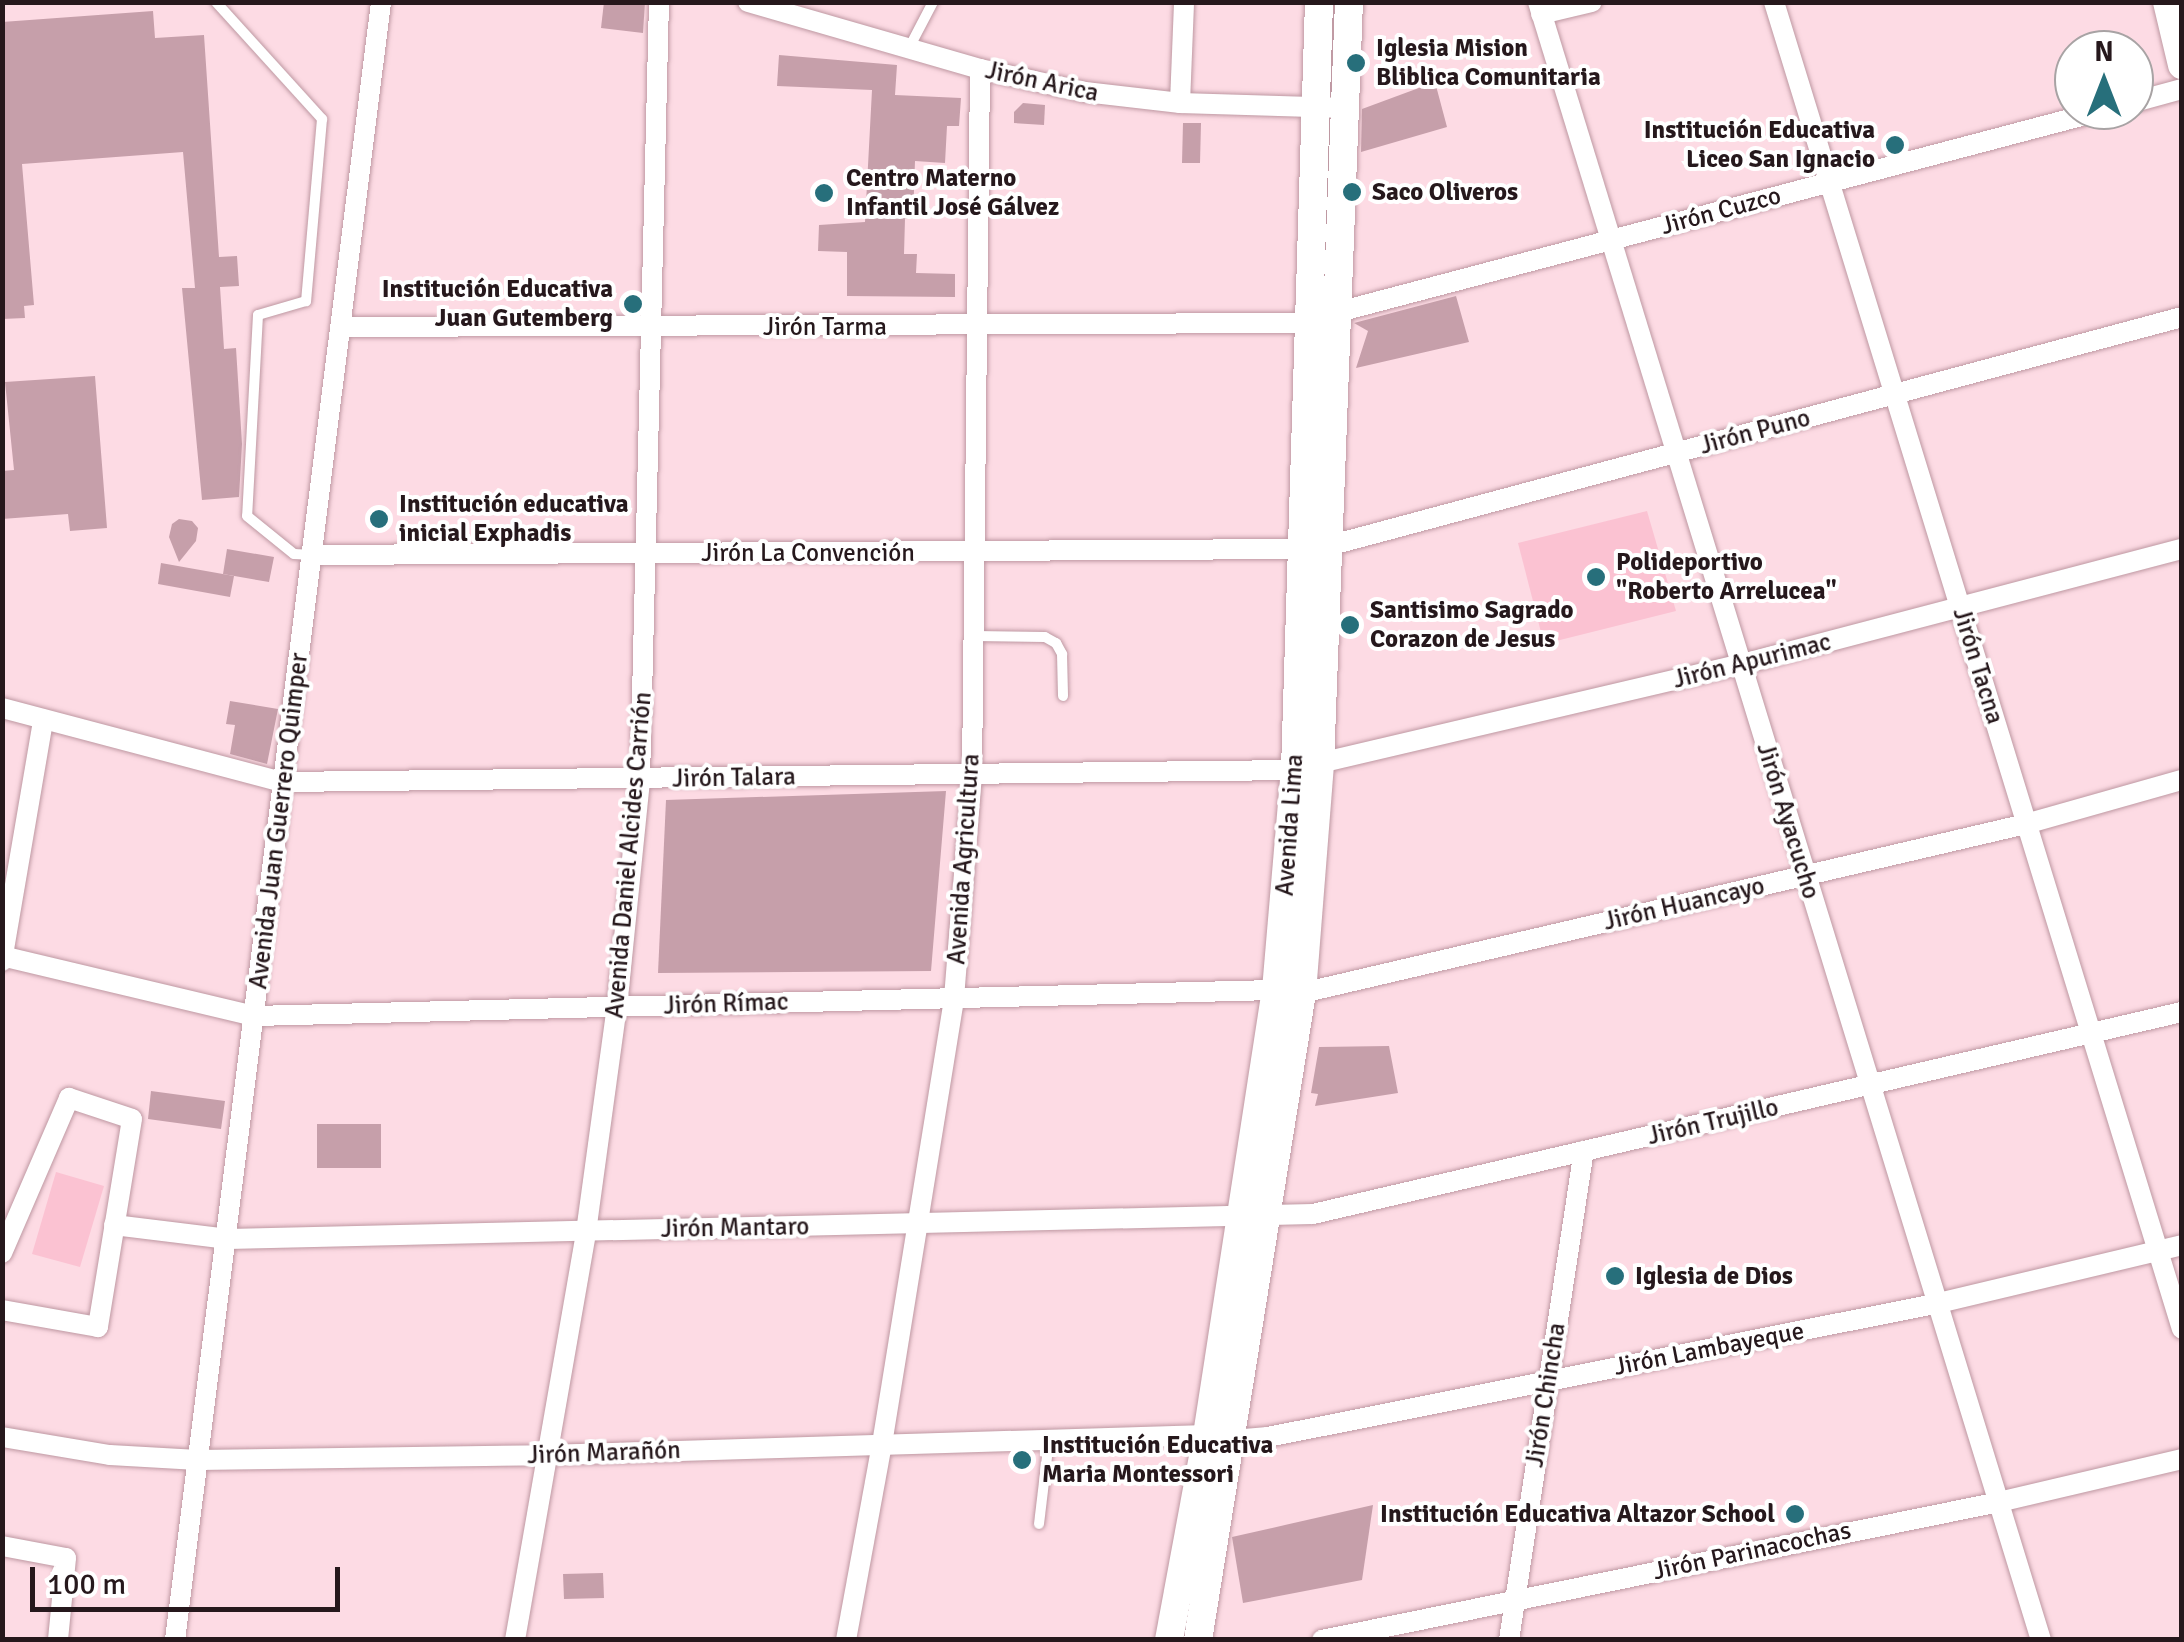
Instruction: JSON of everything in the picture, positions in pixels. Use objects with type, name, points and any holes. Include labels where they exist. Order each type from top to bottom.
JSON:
[{"type":"main road","name":"Avenida Lima","points":[[1315,547],[1338,312],[1330,108],[1320,2]]},
{"type":"main road","name":"Avenida Lima","points":[[1198,1640],[1220,1437],[1289,991],[1308,767],[1315,547],[1308,324],[1330,108],[1349,2]]},
{"type":"main road","points":[[2167,2],[2182,65]]},
{"type":"main road","name":"Avenida Lima","points":[[1169,1640],[1220,1437]]},
{"type":"street","name":"Avenida Juan Guerrero Quimper","points":[[175,1640],[381,2]]},
{"type":"street","name":"Avenida Daniel Alcides Carrión","points":[[515,1640],[586,1232],[618,1007],[640,779],[659,2]]},
{"type":"street","name":"Jirón Arica","points":[[748,2],[980,69],[1085,92],[1180,104],[1330,108]]},
{"type":"street","points":[[1180,104],[1184,2]]},
{"type":"street","points":[[1540,8],[1592,2]]},
{"type":"street","name":"Jirón Tacna","points":[[1774,2],[2182,1329]]},
{"type":"street","name":"Jirón Ayacucho","points":[[1540,8],[2041,1640]]},
{"type":"street","name":"Avenida Agricultura","points":[[846,1640],[954,998],[972,774],[976,636],[980,69]]},
{"type":"street","points":[[2154,97],[2182,90]]},
{"type":"street","name":"Jirón Cuzco","points":[[1338,312],[2054,123]]},
{"type":"street","name":"Jirón Puno","points":[[1315,547],[2182,317]]},
{"type":"street","name":"Jirón Tarma","points":[[342,327],[1308,324]]},
{"type":"street","name":"Jirón La Convención","points":[[314,556],[1315,547]]},
{"type":"street","name":"Jirón Apurimac","points":[[1308,767],[1739,665],[2182,549]]},
{"type":"street","name":"Jirón Talara","points":[[2,708],[283,782],[1308,767]]},
{"type":"street","points":[[3,958],[44,720]]},
{"type":"street","name":"Jirón Huancayo","points":[[1289,991],[2026,824],[2182,780]]},
{"type":"street","name":"Jirón Rímac","points":[[3,958],[254,1016],[1289,991]]},
{"type":"street","name":"Jirón Trujillo","points":[[1255,1216],[1313,1214],[2182,1012]]},
{"type":"street","points":[[2,1253],[69,1098],[132,1119],[98,1326],[2,1310]]},
{"type":"street","name":"Jirón Chincha","points":[[1509,1640],[1584,1151]]},
{"type":"street","name":"Jirón Mantaro","points":[[114,1225],[228,1239],[1255,1216]]},
{"type":"street","name":"Jirón Lambayeque","points":[[1220,1437],[1268,1437],[1939,1303],[2182,1246]]},
{"type":"street","name":"Jirón Marañón","points":[[2,1437],[110,1455],[198,1460],[1220,1437]]},
{"type":"street","name":"Jirón Parinacochas","points":[[1322,1640],[1999,1502],[2182,1459]]},
{"type":"street","points":[[2,1546],[66,1558],[58,1640]]},
{"type":"lane","points":[[216,2],[322,118],[306,301],[258,315],[247,516],[294,554],[314,556]]},
{"type":"lane","points":[[908,48],[933,2]]},
{"type":"lane","points":[[976,636],[1044,637],[1056,643],[1062,654],[1063,696]]},
{"type":"lane","points":[[1039,1524],[1048,1440]]},
{"type":"shaded area","name":"Polideportivo \"Roberto Arrelucea\"","points":[[1647,511],[1676,611],[1544,644],[1518,543]]},
{"type":"shaded area","points":[[56,1172],[104,1186],[80,1267],[32,1254]]},
{"type":"building","points":[[604,2],[645,2],[643,33],[601,28]]},
{"type":"building","points":[[153,11],[155,38],[204,35],[219,257],[237,256],[239,286],[220,287],[224,349],[236,348],[242,444],[239,497],[202,500],[182,288],[195,288],[183,152],[22,164],[34,305],[24,306],[25,318],[2,319],[2,22]]},
{"type":"building","points":[[779,55],[897,65],[895,95],[961,98],[959,126],[947,126],[945,163],[915,161],[913,219],[905,219],[904,254],[917,254],[916,273],[955,274],[955,297],[847,296],[847,252],[818,251],[819,225],[865,222],[872,90],[777,86]]},
{"type":"building","points":[[1435,82],[1447,127],[1361,152],[1362,109]]},
{"type":"building","points":[[1023,103],[1045,105],[1044,125],[1014,123],[1014,112]]},
{"type":"building","points":[[1183,123],[1201,123],[1200,163],[1182,163]]},
{"type":"building","points":[[1456,296],[1469,342],[1356,368],[1368,331],[1354,323]]},
{"type":"building","points":[[95,376],[107,528],[70,531],[68,514],[2,519],[2,471],[14,470],[5,382]]},
{"type":"building","points":[[179,519],[192,521],[198,528],[196,541],[179,562],[169,537],[172,524]]},
{"type":"building","points":[[227,549],[274,557],[269,582],[223,574]]},
{"type":"building","points":[[161,563],[234,576],[230,597],[158,584]]},
{"type":"building","points":[[230,701],[278,709],[267,764],[230,754],[235,725],[226,724]]},
{"type":"building","points":[[946,791],[931,971],[658,973],[666,800]]},
{"type":"building","points":[[1389,1046],[1398,1093],[1315,1106],[1318,1094],[1311,1093],[1319,1047]]},
{"type":"building","points":[[151,1091],[225,1101],[221,1129],[148,1119]]},
{"type":"building","points":[[317,1124],[381,1124],[381,1168],[317,1168]]},
{"type":"building","points":[[1373,1505],[1362,1580],[1243,1603],[1232,1537]]},
{"type":"building","points":[[603,1573],[604,1598],[564,1599],[563,1574]]},
{"type":"place","name":"Iglesia Mision Bliblica Comunitaria","points":[[1356,63]]},
{"type":"place","name":"Institución Educativa Liceo San Ignacio","points":[[1895,145]]},
{"type":"place","name":"Saco Oliveros","points":[[1352,192]]},
{"type":"place","name":"Centro Materno Infantil José Gálvez","points":[[824,193]]},
{"type":"place","name":"Institución Educativa Juan Gutemberg","points":[[633,304]]},
{"type":"place","name":"Institución educativa inicial Exphadis","points":[[379,519]]},
{"type":"place","name":"Polideportivo \"Roberto Arrelucea\"","points":[[1596,577]]},
{"type":"place","name":"Santisimo Sagrado Corazon de Jesus","points":[[1350,625]]},
{"type":"place","name":"Iglesia de Dios","points":[[1615,1276]]},
{"type":"place","name":"Institución Educativa Maria Montessori","points":[[1022,1460]]},
{"type":"place","name":"Institución Educativa Altazor School","points":[[1795,1514]]}]
